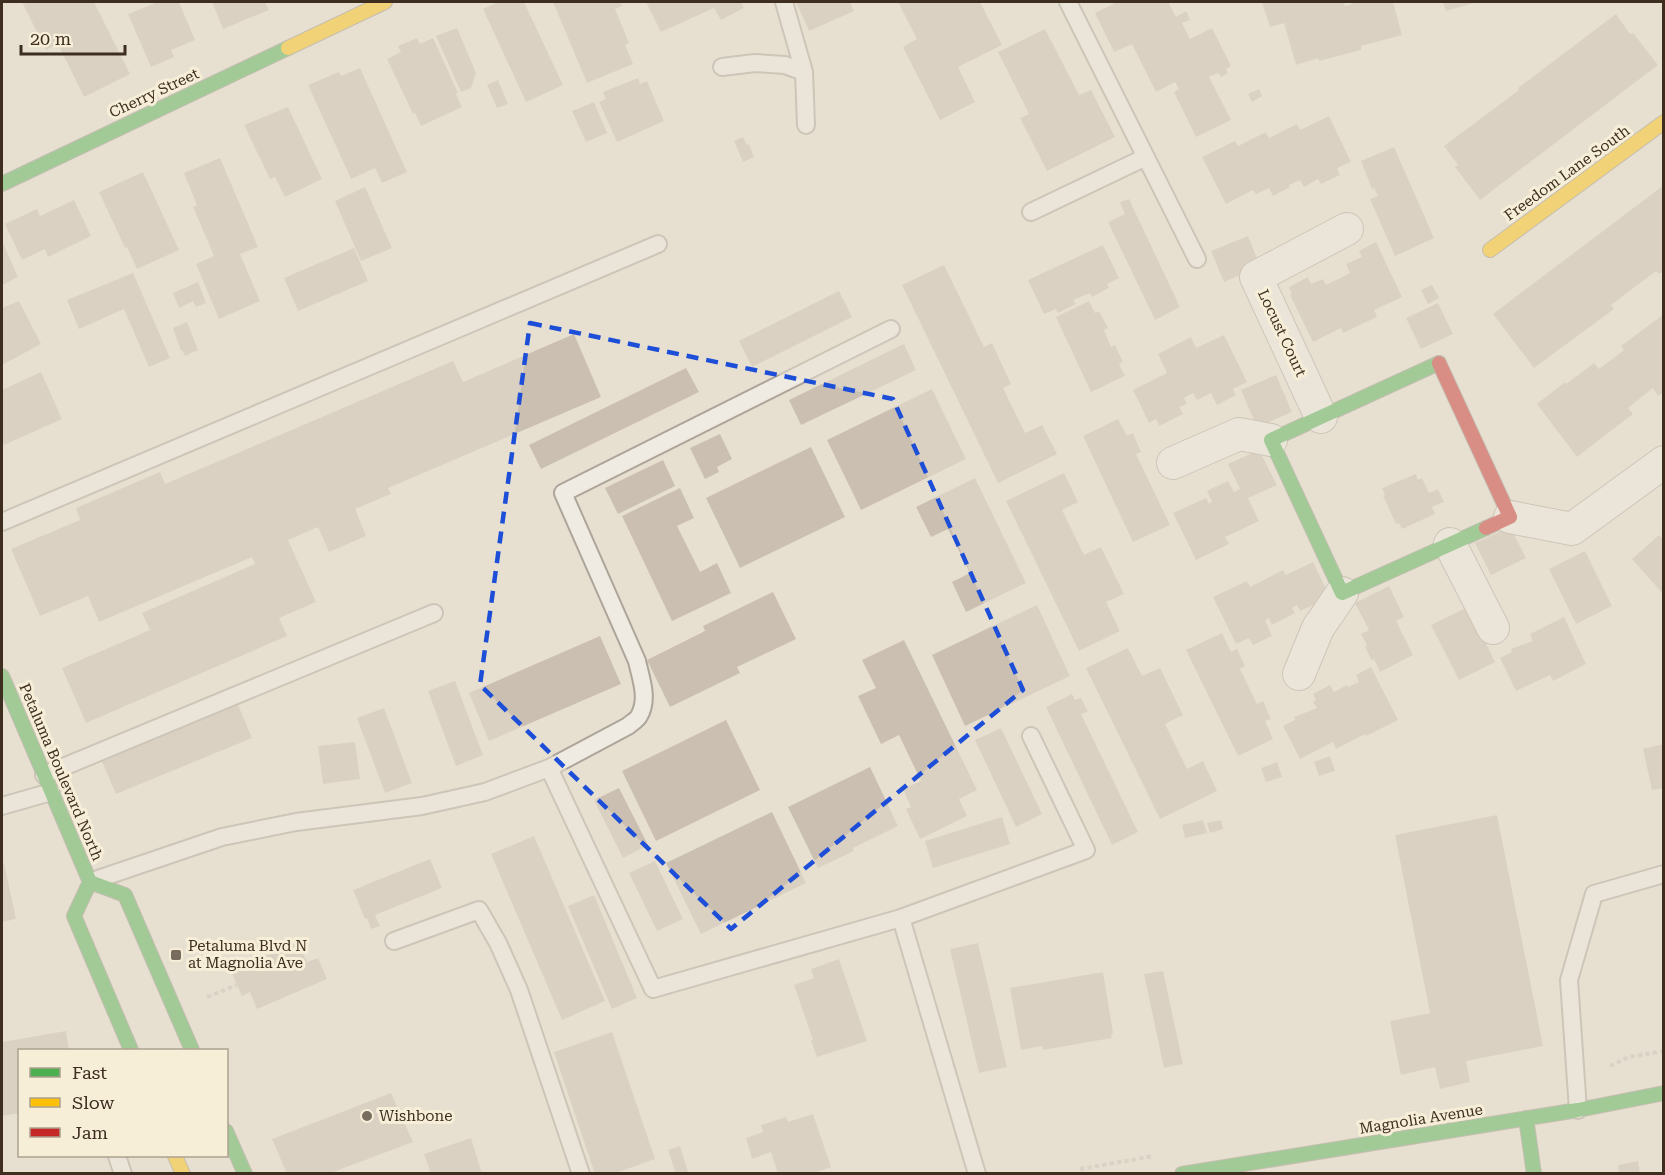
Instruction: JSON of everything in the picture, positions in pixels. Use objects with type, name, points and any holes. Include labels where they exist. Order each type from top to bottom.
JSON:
[{"type":"street","name":"Cherry Street","points":[[2,184],[385,2]]},
{"type":"street","name":"Freedom Lane South","points":[[1490,250],[1664,122]]},
{"type":"street","name":"Locust Court","points":[[1321,417],[1256,277],[1347,229]]},
{"type":"street","points":[[1173,463],[1239,434],[1271,440],[1439,363],[1510,517]]},
{"type":"street","points":[[1271,440],[1342,593]]},
{"type":"street","points":[[1299,674],[1318,628],[1342,593],[1510,517],[1572,529],[1664,462]]},
{"type":"street","points":[[1450,544],[1493,628]]},
{"type":"street","name":"Petaluma Boulevard North","points":[[2,676],[90,882],[125,895],[192,1049]]},
{"type":"street","name":"Petaluma Boulevard North","points":[[90,882],[74,916],[131,1049]]},
{"type":"street","name":"Magnolia Avenue","points":[[1182,1173],[1578,1110],[1664,1093]]},
{"type":"street","points":[[1526,1118],[1534,1173]]},
{"type":"street","points":[[228,1135],[245,1173]]},
{"type":"street","points":[[176,1157],[183,1173]]},
{"type":"lane","points":[[784,2],[804,72],[806,125]]},
{"type":"lane","points":[[1068,2],[1197,259]]},
{"type":"lane","points":[[722,67],[754,63],[785,65],[804,72]]},
{"type":"lane","points":[[1031,212],[1146,157]]},
{"type":"lane","points":[[2,522],[658,244]]},
{"type":"lane","points":[[90,882],[222,837],[296,822],[422,806],[485,792],[549,768],[628,726],[639,717],[643,704],[644,689],[637,661],[563,493],[891,329]]},
{"type":"lane","points":[[44,775],[434,613]]},
{"type":"lane","points":[[549,768],[653,989],[902,918],[1086,850],[1031,736]]},
{"type":"lane","points":[[2,806],[51,792]]},
{"type":"lane","points":[[1578,1110],[1569,981],[1594,894],[1664,874]]},
{"type":"lane","points":[[394,941],[480,910],[519,990],[581,1173]]},
{"type":"lane","points":[[902,918],[977,1173]]},
{"type":"lane","points":[[118,1157],[123,1173]]},
{"type":"path","points":[[201,1000],[237,985]]},
{"type":"highlighted area","points":[[530,323],[893,399],[1023,690],[731,929],[480,685]]},
{"type":"building","points":[[22,2],[94,2],[130,74],[84,97],[58,44],[46,50]]},
{"type":"building","points":[[158,2],[179,2],[195,40],[171,50],[174,57],[151,67],[128,14]]},
{"type":"building","points":[[212,2],[265,2],[269,10],[223,29]]},
{"type":"building","points":[[498,2],[524,2],[563,85],[526,102],[483,9]]},
{"type":"building","points":[[553,2],[620,2],[622,6],[615,9],[629,43],[625,45],[633,64],[587,83]]},
{"type":"building","points":[[646,2],[741,2],[744,8],[721,20],[714,8],[661,32]]},
{"type":"building","points":[[796,2],[850,2],[854,11],[809,31]]},
{"type":"building","points":[[898,2],[980,2],[1002,45],[958,67],[975,102],[940,120],[903,47],[917,39]]},
{"type":"building","points":[[1117,2],[1168,2],[1176,17],[1186,11],[1190,20],[1182,23],[1190,39],[1212,28],[1231,66],[1226,69],[1228,73],[1221,77],[1218,73],[1209,77],[1231,120],[1196,137],[1174,92],[1179,89],[1175,82],[1156,92],[1132,44],[1114,52],[1095,13]]},
{"type":"building","points":[[1262,2],[1344,2],[1345,6],[1352,2],[1393,2],[1402,35],[1361,46],[1361,50],[1319,61],[1318,58],[1296,65],[1284,23],[1270,27]]},
{"type":"building","points":[[1443,2],[1477,2],[1446,11]]},
{"type":"building","points":[[1616,14],[1630,34],[1633,33],[1658,65],[1480,200],[1455,167],[1458,165],[1444,146]]},
{"type":"building","points":[[457,28],[476,73],[471,88],[461,92],[436,36]]},
{"type":"building","points":[[1045,29],[1079,95],[1091,90],[1115,137],[1047,171],[1020,118],[1029,114],[998,52]]},
{"type":"building","points":[[417,38],[420,44],[433,38],[462,107],[421,126],[387,59],[401,52],[398,46]]},
{"type":"building","points":[[360,68],[407,172],[382,183],[375,168],[351,179],[308,85],[339,72],[341,76]]},
{"type":"building","points":[[638,78],[640,84],[647,81],[664,121],[617,142],[599,102],[606,99],[603,92]]},
{"type":"building","points":[[498,80],[508,104],[497,108],[487,85]]},
{"type":"building","points":[[1259,89],[1262,96],[1252,102],[1248,94]]},
{"type":"building","points":[[594,102],[607,133],[586,142],[572,111]]},
{"type":"building","points":[[288,107],[322,179],[285,197],[275,177],[270,179],[244,125]]},
{"type":"building","points":[[1329,116],[1351,162],[1337,168],[1340,175],[1321,184],[1318,179],[1304,187],[1300,180],[1273,196],[1269,188],[1256,194],[1253,190],[1226,204],[1202,157],[1235,141],[1238,146],[1266,132],[1269,138],[1297,124],[1300,130]]},
{"type":"building","points":[[743,137],[747,145],[749,144],[754,157],[743,162],[734,141]]},
{"type":"building","points":[[1394,147],[1434,238],[1395,256],[1370,199],[1378,196],[1374,188],[1372,189],[1361,161]]},
{"type":"building","points":[[220,158],[258,247],[240,254],[260,301],[219,319],[196,264],[214,256],[193,207],[197,205],[184,173]]},
{"type":"building","points":[[143,172],[179,250],[137,269],[99,192]]},
{"type":"building","points":[[1664,185],[1664,271],[1659,274],[1656,271],[1611,305],[1614,309],[1534,368],[1493,314]]},
{"type":"building","points":[[365,187],[392,248],[361,261],[335,201]]},
{"type":"building","points":[[1129,199],[1180,307],[1155,320],[1108,222],[1125,214],[1120,202]]},
{"type":"building","points":[[74,200],[91,236],[48,257],[45,249],[22,260],[5,224],[37,209],[40,216]]},
{"type":"building","points":[[1248,236],[1260,266],[1224,282],[1211,251]]},
{"type":"building","points":[[2,241],[18,277],[2,285]]},
{"type":"building","points":[[1376,242],[1402,297],[1374,310],[1377,317],[1343,333],[1341,328],[1313,342],[1290,295],[1292,294],[1289,287],[1308,277],[1311,284],[1323,279],[1326,285],[1350,273],[1346,264],[1362,257],[1359,251]]},
{"type":"building","points":[[1103,245],[1119,278],[1107,284],[1109,288],[1092,297],[1090,293],[1073,300],[1076,304],[1058,313],[1056,309],[1044,314],[1028,280]]},
{"type":"building","points":[[354,248],[368,281],[298,311],[284,278]]},
{"type":"building","points":[[944,265],[984,347],[992,343],[1011,384],[1003,388],[1025,433],[1042,425],[1057,454],[998,483],[902,285]]},
{"type":"building","points":[[133,273],[170,358],[149,367],[124,309],[79,329],[67,300]]},
{"type":"building","points":[[198,282],[206,303],[196,307],[193,301],[179,308],[173,293]]},
{"type":"building","points":[[1432,285],[1439,298],[1428,304],[1421,290]]},
{"type":"building","points":[[839,291],[852,317],[752,367],[739,341]]},
{"type":"building","points":[[19,301],[41,344],[2,365],[2,308]]},
{"type":"building","points":[[1089,301],[1095,313],[1099,311],[1108,328],[1104,330],[1111,347],[1115,345],[1123,362],[1119,364],[1125,376],[1091,392],[1056,317]]},
{"type":"building","points":[[1438,303],[1453,334],[1421,349],[1406,318]]},
{"type":"building","points":[[1664,314],[1664,392],[1658,396],[1653,388],[1628,408],[1633,414],[1577,457],[1537,404],[1594,363],[1599,369],[1624,350],[1621,346]]},
{"type":"building","points":[[187,322],[198,350],[185,356],[173,328]]},
{"type":"building","points":[[574,334],[601,397],[388,488],[391,494],[355,509],[366,536],[329,552],[318,527],[288,540],[316,602],[279,618],[287,636],[86,723],[62,668],[150,630],[142,613],[255,564],[252,557],[99,622],[88,596],[40,616],[11,549],[80,520],[76,508],[160,472],[165,484],[453,361],[463,382]]},
{"type":"building","points":[[1224,335],[1247,382],[1233,389],[1236,395],[1217,405],[1211,393],[1197,400],[1193,393],[1184,398],[1187,404],[1179,407],[1183,414],[1159,426],[1156,419],[1149,423],[1133,390],[1167,373],[1158,354],[1191,337],[1196,348]]},
{"type":"building","points":[[904,344],[916,370],[801,425],[789,400]]},
{"type":"building","points":[[686,368],[699,392],[541,469],[529,445]]},
{"type":"building","points":[[41,372],[62,419],[4,445],[2,440],[2,390]]},
{"type":"building","points":[[1276,375],[1292,412],[1257,427],[1241,390]]},
{"type":"building","points":[[932,389],[966,459],[861,510],[827,440]]},
{"type":"building","points":[[1118,419],[1127,436],[1133,433],[1141,452],[1136,454],[1170,525],[1133,542],[1083,436]]},
{"type":"building","points":[[720,434],[732,459],[717,467],[719,472],[705,479],[690,448]]},
{"type":"building","points":[[811,447],[845,517],[740,568],[706,498]]},
{"type":"building","points":[[1259,450],[1277,485],[1248,498],[1259,521],[1225,537],[1229,544],[1196,560],[1173,513],[1206,498],[1209,504],[1212,501],[1207,491],[1228,481],[1234,492],[1240,489],[1228,464]]},
{"type":"building","points":[[663,460],[675,486],[618,514],[605,488]]},
{"type":"building","points":[[1064,473],[1078,502],[1062,510],[1084,555],[1101,547],[1124,594],[1106,602],[1120,631],[1079,651],[1006,501]]},
{"type":"building","points":[[1416,474],[1418,480],[1422,478],[1429,493],[1438,489],[1444,502],[1432,507],[1435,514],[1402,529],[1399,523],[1396,524],[1383,496],[1385,495],[1382,488]]},
{"type":"building","points":[[975,478],[1026,583],[966,612],[952,582],[970,573],[948,529],[931,537],[916,507]]},
{"type":"building","points":[[680,488],[694,518],[677,526],[700,572],[717,563],[731,593],[672,621],[622,516]]},
{"type":"building","points":[[1510,527],[1526,558],[1491,575],[1475,543]]},
{"type":"building","points":[[1659,535],[1664,540],[1664,595],[1632,559]]},
{"type":"building","points":[[1585,551],[1612,606],[1576,624],[1549,569]]},
{"type":"building","points":[[1313,562],[1330,597],[1300,611],[1297,605],[1292,608],[1295,613],[1272,625],[1269,618],[1265,620],[1272,636],[1253,645],[1249,638],[1236,644],[1213,597],[1247,581],[1250,587],[1283,570],[1286,575]]},
{"type":"building","points":[[1389,586],[1404,617],[1396,621],[1413,655],[1380,672],[1365,647],[1367,645],[1361,634],[1369,630],[1355,603]]},
{"type":"building","points":[[773,592],[796,639],[737,667],[740,673],[670,707],[647,660],[705,631],[703,626]]},
{"type":"building","points":[[1037,605],[1070,676],[965,726],[932,655]]},
{"type":"building","points":[[1468,607],[1495,662],[1459,680],[1431,625]]},
{"type":"building","points":[[1564,617],[1586,664],[1553,681],[1550,675],[1516,691],[1500,658],[1512,652],[1511,649],[1533,641],[1530,634]]},
{"type":"building","points":[[1222,633],[1231,652],[1237,649],[1245,666],[1240,669],[1257,704],[1263,701],[1271,719],[1265,721],[1273,739],[1238,756],[1186,650]]},
{"type":"building","points":[[600,636],[621,684],[489,741],[469,693]]},
{"type":"building","points":[[904,640],[977,790],[959,799],[967,816],[920,839],[906,809],[911,807],[903,789],[921,781],[899,735],[881,744],[858,696],[876,688],[862,660]]},
{"type":"building","points":[[1128,648],[1142,676],[1160,668],[1183,715],[1165,724],[1187,769],[1203,761],[1217,791],[1160,819],[1086,668]]},
{"type":"building","points":[[1371,667],[1398,720],[1336,749],[1333,742],[1300,759],[1283,726],[1295,720],[1294,717],[1317,708],[1313,702],[1316,700],[1313,694],[1330,685],[1334,692],[1359,682],[1356,675]]},
{"type":"building","points":[[455,681],[483,755],[456,766],[428,691]]},
{"type":"building","points":[[1072,694],[1075,700],[1081,698],[1088,712],[1081,714],[1138,832],[1112,845],[1046,707]]},
{"type":"building","points":[[236,700],[252,738],[116,794],[100,757]]},
{"type":"building","points":[[384,708],[412,783],[385,793],[357,718]]},
{"type":"building","points":[[726,720],[760,790],[656,841],[622,771]]},
{"type":"building","points":[[1001,728],[1042,814],[1016,827],[975,740]]},
{"type":"building","points":[[355,742],[360,779],[323,784],[318,746]]},
{"type":"building","points":[[1664,744],[1664,788],[1652,790],[1643,749]]},
{"type":"building","points":[[1330,756],[1335,771],[1319,776],[1314,762]]},
{"type":"building","points":[[1277,762],[1282,777],[1266,782],[1261,768]]},
{"type":"building","points":[[870,767],[898,826],[818,868],[788,807]]},
{"type":"building","points":[[619,788],[648,845],[623,858],[594,800]]},
{"type":"building","points":[[772,812],[806,883],[701,934],[666,863]]},
{"type":"building","points":[[1497,815],[1543,1046],[1466,1061],[1470,1082],[1440,1089],[1435,1067],[1401,1075],[1390,1021],[1430,1013],[1395,835]]},
{"type":"building","points":[[1002,817],[1010,844],[933,868],[925,841]]},
{"type":"building","points":[[1203,820],[1207,833],[1185,838],[1182,825]]},
{"type":"building","points":[[1221,820],[1223,829],[1210,833],[1207,823]]},
{"type":"building","points":[[534,836],[605,1001],[562,1020],[491,854]]},
{"type":"building","points":[[430,859],[442,888],[375,915],[380,926],[371,929],[353,890]]},
{"type":"building","points":[[655,861],[683,919],[657,931],[629,873]]},
{"type":"building","points":[[4,863],[16,919],[2,922],[2,864]]},
{"type":"building","points":[[594,895],[637,998],[612,1009],[568,906]]},
{"type":"building","points":[[298,942],[307,962],[318,958],[327,979],[257,1009],[250,992],[242,996],[231,971]]},
{"type":"building","points":[[978,943],[1007,1067],[979,1073],[950,949]]},
{"type":"building","points":[[839,959],[867,1041],[817,1057],[794,985],[814,978],[811,969]]},
{"type":"building","points":[[1163,971],[1183,1064],[1164,1068],[1144,974]]},
{"type":"building","points":[[1103,972],[1112,1038],[1043,1050],[1042,1046],[1021,1050],[1010,988]]},
{"type":"building","points":[[66,1031],[69,1049],[18,1049],[18,1113],[2,1116],[2,1042]]},
{"type":"building","points":[[612,1032],[655,1159],[613,1174],[595,1174],[554,1052]]},
{"type":"building","name":"Wishbone","points":[[391,1093],[413,1142],[328,1174],[287,1174],[272,1139]]},
{"type":"building","points":[[813,1114],[831,1167],[812,1174],[778,1174],[771,1152],[752,1159],[746,1138],[763,1132],[761,1125],[786,1117],[788,1122]]},
{"type":"building","points":[[471,1138],[482,1174],[431,1174],[424,1154]]},
{"type":"building","points":[[680,1146],[688,1172],[676,1174],[668,1150]]},
{"type":"building","points":[[1638,1161],[1640,1174],[1619,1174],[1618,1165]]},
{"type":"traffic: fast","points":[[2,184],[288,48]]},
{"type":"traffic: fast","points":[[1439,363],[1271,440],[1342,593],[1486,528]]},
{"type":"traffic: fast","points":[[2,676],[90,882],[125,895],[192,1049]]},
{"type":"traffic: fast","points":[[90,882],[74,916],[131,1049]]},
{"type":"traffic: fast","points":[[1182,1174],[1578,1110],[1664,1093]]},
{"type":"traffic: fast","points":[[1526,1118],[1534,1174]]},
{"type":"traffic: fast","points":[[228,1136],[245,1174]]},
{"type":"traffic: slow","points":[[288,48],[385,2]]},
{"type":"traffic: slow","points":[[1490,250],[1664,122]]},
{"type":"traffic: slow","points":[[175,1157],[183,1174]]},
{"type":"traffic: jam","points":[[1439,363],[1510,517],[1486,528]]},
{"type":"place","name":"Petaluma Blvd N at Magnolia Ave","points":[[176,955]]},
{"type":"place","name":"Wishbone","points":[[367,1116]]}]
